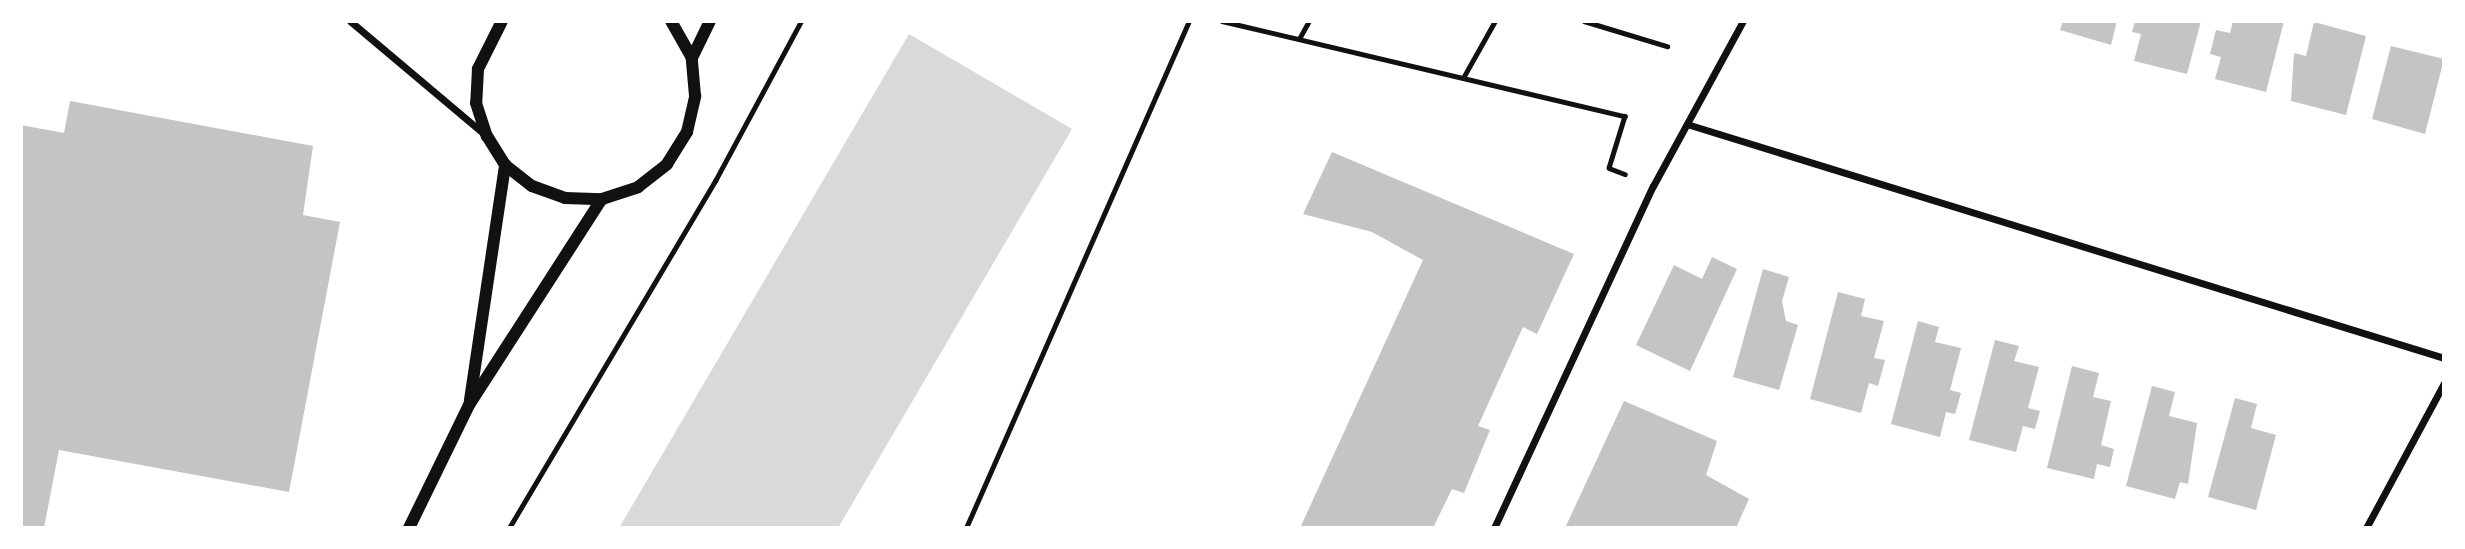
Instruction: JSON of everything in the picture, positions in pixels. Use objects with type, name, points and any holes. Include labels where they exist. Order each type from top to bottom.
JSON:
[{"type":"street","points":[[350,21],[486,136],[505,165],[532,186],[565,198],[601,199],[638,187],[667,164],[687,132],[695,96],[692,58],[671,21]]},
{"type":"street","points":[[486,136],[477,103],[478,69],[502,21]]},
{"type":"street","points":[[692,58],[710,21]]},
{"type":"street","points":[[1494,528],[1653,186],[1690,125],[1742,21]]},
{"type":"street","points":[[1690,125],[2444,358]]},
{"type":"street","points":[[469,405],[505,165]]},
{"type":"street","points":[[409,528],[469,405],[601,199]]},
{"type":"street","points":[[2365,528],[2444,383]]},
{"type":"path","points":[[509,528],[715,181],[801,21]]},
{"type":"path","points":[[966,528],[1189,21]]},
{"type":"path","points":[[1222,21],[1625,116],[1609,168],[1653,186]]},
{"type":"path","points":[[1299,39],[1308,21]]},
{"type":"path","points":[[1463,78],[1495,21]]},
{"type":"path","points":[[1584,21],[1667,46]]},
{"type":"shaded area","points":[[909,34],[1072,129],[838,528],[619,528]]},
{"type":"building","points":[[2063,21],[2117,21],[2111,45],[2060,30]]},
{"type":"building","points":[[2135,21],[2201,21],[2187,74],[2134,61],[2141,34],[2132,32]]},
{"type":"building","points":[[2233,21],[2284,21],[2266,92],[2215,79],[2221,57],[2210,54],[2216,30],[2230,33]]},
{"type":"building","points":[[2314,22],[2366,36],[2346,115],[2291,101],[2294,53],[2306,56]]},
{"type":"building","points":[[2391,46],[2444,59],[2425,134],[2372,119]]},
{"type":"building","points":[[70,101],[313,146],[303,215],[340,222],[289,492],[59,450],[44,528],[21,528],[21,125],[64,133]]},
{"type":"building","points":[[1332,152],[1574,254],[1537,334],[1523,327],[1478,426],[1490,430],[1464,493],[1452,489],[1433,528],[1300,528],[1423,260],[1372,232],[1303,214]]},
{"type":"building","points":[[1712,257],[1737,269],[1690,371],[1636,345],[1674,265],[1702,279]]},
{"type":"building","points":[[1763,269],[1789,277],[1782,301],[1786,321],[1798,325],[1779,390],[1733,377]]},
{"type":"building","points":[[1838,292],[1865,299],[1861,316],[1884,321],[1874,358],[1885,360],[1878,386],[1869,383],[1861,413],[1810,399]]},
{"type":"building","points":[[1918,321],[1939,327],[1935,342],[1961,348],[1950,390],[1961,393],[1955,414],[1946,412],[1940,437],[1891,424]]},
{"type":"building","points":[[1995,340],[2019,346],[2014,361],[2039,367],[2028,408],[2040,411],[2035,429],[2023,426],[2016,452],[1969,440]]},
{"type":"building","points":[[2072,366],[2099,373],[2093,397],[2111,401],[2101,445],[2114,449],[2110,467],[2097,464],[2094,479],[2047,468]]},
{"type":"building","points":[[2152,386],[2175,392],[2169,416],[2197,423],[2188,484],[2180,482],[2175,499],[2126,486]]},
{"type":"building","points":[[2235,398],[2257,404],[2251,428],[2276,435],[2256,510],[2208,497]]},
{"type":"building","points":[[1624,401],[1717,441],[1706,475],[1749,499],[1736,528],[1565,528]]}]
